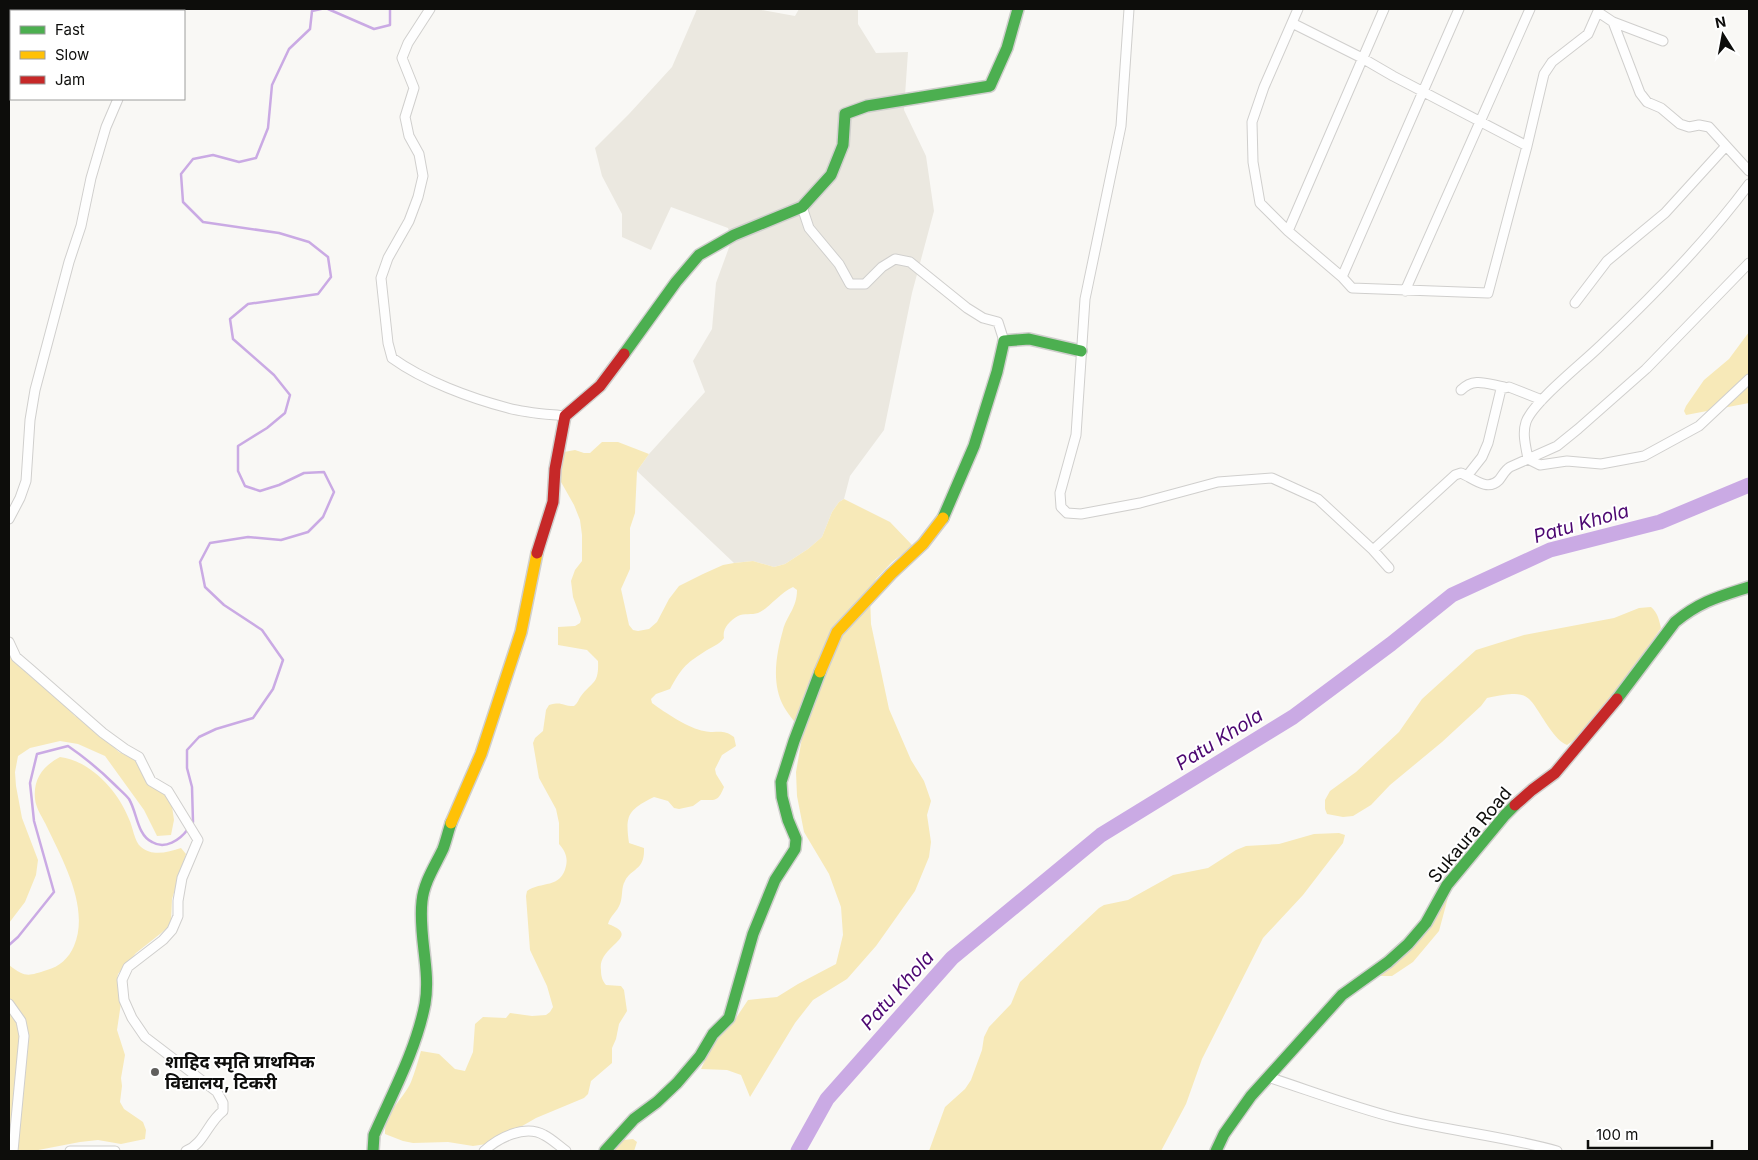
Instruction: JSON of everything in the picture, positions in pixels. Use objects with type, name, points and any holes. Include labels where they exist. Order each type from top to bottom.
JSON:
[{"type":"street","points":[[430,9],[408,43],[402,58],[414,88],[405,117],[409,136],[419,154],[423,176],[418,197],[409,220],[388,258],[381,278],[388,343],[392,358],[419,374],[471,396],[509,409],[565,416]]},
{"type":"street","points":[[373,1151],[374,1135],[416,1040],[424,1002],[426,963],[422,942],[422,902],[426,883],[444,846],[449,829],[481,754],[521,632],[538,546],[553,502],[555,469],[565,416],[600,386],[652,318],[676,282],[699,255],[734,234],[802,206],[831,175],[844,145],[846,114],[868,106],[990,86],[1011,37],[1018,9]]},
{"type":"street","points":[[1129,9],[1121,126],[1085,299],[1076,435],[1060,493],[1061,507],[1067,513],[1080,514],[1140,503],[1218,482],[1272,478],[1318,498],[1373,550],[1389,568]]},
{"type":"street","points":[[1298,9],[1264,87],[1252,122],[1253,162],[1260,204],[1352,288],[1488,293],[1528,146],[1544,74],[1552,62],[1588,34],[1598,10],[1613,22],[1663,41]]},
{"type":"street","points":[[1288,231],[1384,9]]},
{"type":"street","points":[[1342,277],[1458,9]]},
{"type":"street","points":[[1405,291],[1530,9]]},
{"type":"street","points":[[1613,22],[1640,93],[1647,102],[1661,108],[1680,124],[1689,127],[1699,125],[1709,127],[1749,171]]},
{"type":"street","points":[[1292,23],[1528,146]]},
{"type":"street","points":[[9,519],[26,481],[34,390],[69,262],[81,226],[93,170],[106,127],[118,100]]},
{"type":"street","points":[[1575,303],[1608,261],[1665,213],[1726,146]]},
{"type":"street","points":[[1528,459],[1524,440],[1526,422],[1534,408],[1601,346],[1666,280],[1723,219],[1749,184]]},
{"type":"street","points":[[606,1151],[634,1119],[657,1102],[677,1083],[700,1056],[713,1034],[729,1018],[753,934],[774,880],[795,849],[796,839],[788,820],[782,797],[781,782],[794,740],[822,666],[837,632],[891,574],[923,544],[944,516],[974,446],[997,372],[1004,341],[998,322],[982,318],[966,308],[910,262],[895,259],[882,267],[865,284],[850,284],[840,264],[809,228],[802,206]]},
{"type":"street","points":[[1373,550],[1455,475],[1461,473],[1485,485],[1491,484],[1499,480],[1504,471],[1510,466],[1557,446],[1646,369],[1749,263]]},
{"type":"street","points":[[1004,341],[1029,339],[1081,351]]},
{"type":"street","points":[[1528,459],[1540,464],[1566,461],[1601,464],[1644,456],[1699,426],[1749,379]]},
{"type":"street","points":[[1461,390],[1467,384],[1473,382],[1504,388],[1509,387],[1542,400]]},
{"type":"street","points":[[1467,476],[1482,457],[1488,443],[1497,411],[1499,393],[1504,388]]},
{"type":"street","name":"Sukaura Road","points":[[1216,1151],[1224,1134],[1251,1096],[1342,996],[1388,962],[1408,944],[1426,923],[1447,884],[1505,815],[1532,790],[1555,773],[1565,762],[1630,683],[1675,622],[1707,600],[1749,587]]},
{"type":"street","points":[[9,642],[16,657],[103,733],[125,749],[139,756],[151,781],[168,791],[198,840],[182,878],[178,901],[178,916],[172,930],[163,940],[128,967],[122,980],[124,1000],[132,1018],[145,1037],[217,1092],[223,1103],[223,1111],[216,1116],[201,1139],[186,1151]]},
{"type":"street","points":[[9,1004],[21,1021],[24,1036],[13,1151]]},
{"type":"street","points":[[1268,1077],[1396,1118],[1522,1141],[1557,1151]]},
{"type":"street","points":[[484,1151],[491,1144],[516,1132],[531,1131],[543,1134],[566,1151]]},
{"type":"street","points":[[70,1151],[115,1151]]},
{"type":"shaded area","points":[[697,9],[756,9],[795,16],[799,9],[858,9],[858,24],[876,53],[908,52],[904,110],[926,156],[934,211],[912,293],[884,430],[850,476],[844,499],[839,502],[832,512],[822,537],[785,564],[774,567],[753,561],[734,563],[637,471],[649,454],[705,392],[693,361],[712,329],[716,283],[731,242],[728,228],[671,207],[651,250],[622,237],[622,214],[602,176],[595,148],[672,67]]},
{"type":"shaded area","points":[[1749,332],[1749,403],[1686,415],[1684,411],[1686,406],[1704,380],[1729,359]]},
{"type":"shaded area","points":[[602,442],[618,442],[649,454],[637,471],[635,513],[630,528],[630,569],[621,589],[629,625],[633,630],[649,629],[657,622],[669,599],[679,586],[723,565],[753,561],[774,567],[785,564],[822,537],[832,512],[839,502],[844,499],[890,522],[913,546],[892,562],[876,579],[870,594],[871,624],[889,709],[911,760],[924,781],[931,801],[927,815],[931,842],[929,857],[915,891],[876,946],[847,979],[813,1000],[795,1023],[750,1097],[741,1075],[727,1070],[701,1069],[715,1039],[734,1021],[748,1000],[777,997],[836,964],[843,935],[841,907],[829,874],[804,832],[797,796],[796,772],[803,732],[784,707],[777,689],[778,649],[785,625],[794,607],[797,590],[793,587],[758,613],[738,616],[727,626],[722,640],[688,664],[670,689],[656,694],[651,699],[652,703],[657,707],[677,720],[698,730],[730,734],[734,737],[736,746],[722,755],[715,769],[724,787],[718,798],[701,800],[693,806],[679,809],[674,808],[668,801],[654,797],[630,814],[628,820],[629,843],[644,848],[644,855],[640,865],[625,881],[620,904],[608,924],[622,933],[621,938],[605,954],[602,961],[601,974],[606,985],[621,986],[624,990],[627,1011],[619,1024],[612,1048],[612,1063],[591,1081],[588,1094],[584,1098],[536,1118],[493,1143],[473,1146],[448,1142],[413,1143],[403,1141],[385,1134],[386,1126],[391,1113],[411,1082],[421,1051],[439,1054],[455,1069],[465,1071],[473,1052],[475,1024],[483,1017],[506,1018],[510,1013],[532,1016],[546,1015],[553,1007],[547,986],[530,950],[526,896],[527,891],[532,888],[560,878],[567,860],[559,844],[559,823],[556,809],[539,778],[533,743],[535,738],[543,731],[546,710],[549,705],[574,706],[594,682],[597,674],[598,661],[587,650],[558,645],[558,627],[575,626],[580,623],[581,619],[573,597],[571,581],[575,570],[582,561],[580,520],[561,482],[559,472],[564,452],[575,450],[590,453]]},
{"type":"shaded area","points":[[1651,607],[1657,614],[1661,628],[1625,681],[1581,735],[1567,745],[1550,729],[1531,701],[1526,697],[1512,694],[1487,698],[1481,706],[1442,742],[1390,785],[1371,805],[1353,816],[1343,817],[1327,814],[1325,800],[1330,791],[1356,772],[1399,732],[1422,699],[1476,650],[1524,635],[1614,618],[1639,608]]},
{"type":"shaded area","points":[[9,649],[75,716],[84,721],[119,752],[136,760],[147,783],[166,794],[172,806],[174,820],[171,835],[157,836],[144,810],[105,756],[78,744],[60,741],[30,748],[18,756],[15,772],[16,786],[22,818],[38,860],[36,875],[25,902],[9,923]]},
{"type":"shaded area","points":[[60,757],[82,764],[93,771],[111,788],[124,808],[141,847],[156,853],[181,848],[186,854],[172,899],[171,922],[167,928],[136,953],[118,974],[117,981],[121,1003],[117,1030],[125,1055],[121,1078],[120,1102],[124,1109],[143,1122],[146,1130],[145,1139],[121,1144],[98,1140],[33,1151],[9,1149],[9,965],[27,975],[56,967],[74,946],[78,931],[79,916],[72,885],[67,870],[38,810],[35,799],[36,785],[40,774]]},
{"type":"shaded area","points":[[1339,833],[1345,835],[1343,843],[1303,895],[1263,938],[1202,1059],[1186,1104],[1161,1151],[929,1151],[945,1107],[965,1089],[971,1080],[982,1050],[984,1037],[989,1027],[1011,1004],[1020,982],[1099,908],[1104,905],[1128,900],[1173,875],[1208,868],[1236,850],[1246,846],[1279,844],[1314,834]]},
{"type":"shaded area","points":[[1450,890],[1439,931],[1413,962],[1392,976],[1376,976]]},
{"type":"shaded area","points":[[633,1139],[637,1142],[634,1151],[610,1151],[624,1140]]},
{"type":"waterway","points":[[191,825],[193,822],[192,787],[187,768],[187,750],[199,737],[216,729],[253,718],[273,689],[283,660],[262,630],[224,605],[205,587],[200,562],[210,543],[248,537],[281,540],[308,532],[323,517],[334,492],[324,472],[304,473],[279,485],[260,491],[245,486],[238,471],[238,446],[267,428],[285,413],[290,395],[274,375],[233,339],[230,319],[248,304],[318,294],[331,277],[328,257],[309,242],[279,233],[203,222],[183,202],[181,174],[193,159],[213,155],[239,162],[256,158],[268,128],[272,85],[289,49],[310,29],[312,11],[321,9]]},
{"type":"waterway","points":[[328,9],[374,29],[390,25],[390,9]]},
{"type":"waterway","name":"Patu Khola","points":[[798,1151],[827,1099],[952,958],[1101,835],[1293,717],[1391,644],[1452,595],[1550,550],[1660,522],[1749,485]]},
{"type":"waterway","points":[[9,945],[18,937],[54,892],[34,821],[30,783],[37,754],[68,746],[87,760],[129,799],[140,829],[147,839],[152,842],[162,845],[172,843],[188,829]]},
{"type":"traffic: fast","points":[[624,354],[676,282],[699,255],[734,235],[802,207],[831,175],[843,145],[845,114],[867,106],[990,86],[1007,48],[1018,9]]},
{"type":"traffic: fast","points":[[943,518],[974,446],[997,372],[1004,341],[1029,339],[1081,351]]},
{"type":"traffic: fast","points":[[1617,699],[1675,622],[1702,604],[1749,587]]},
{"type":"traffic: fast","points":[[605,1151],[634,1119],[657,1102],[677,1083],[700,1056],[713,1034],[729,1018],[753,934],[775,880],[795,849],[796,839],[788,820],[782,797],[781,782],[820,672]]},
{"type":"traffic: fast","points":[[1216,1151],[1224,1134],[1251,1096],[1342,995],[1388,962],[1408,944],[1426,923],[1447,885],[1515,805]]},
{"type":"traffic: fast","points":[[373,1151],[374,1135],[403,1071],[421,1021],[426,991],[426,966],[421,914],[423,894],[427,881],[443,849],[451,823]]},
{"type":"traffic: slow","points":[[820,672],[837,632],[891,574],[923,544],[943,518]]},
{"type":"traffic: slow","points":[[451,823],[481,754],[521,632],[537,553]]},
{"type":"traffic: jam","points":[[537,553],[553,502],[555,469],[565,416],[600,386],[624,354]]},
{"type":"traffic: jam","points":[[1515,805],[1555,773],[1617,699]]},
{"type":"place","name":"शाहिद स्मृति प्राथमिक विद्यालय, टिकरी","points":[[155,1072]]}]
